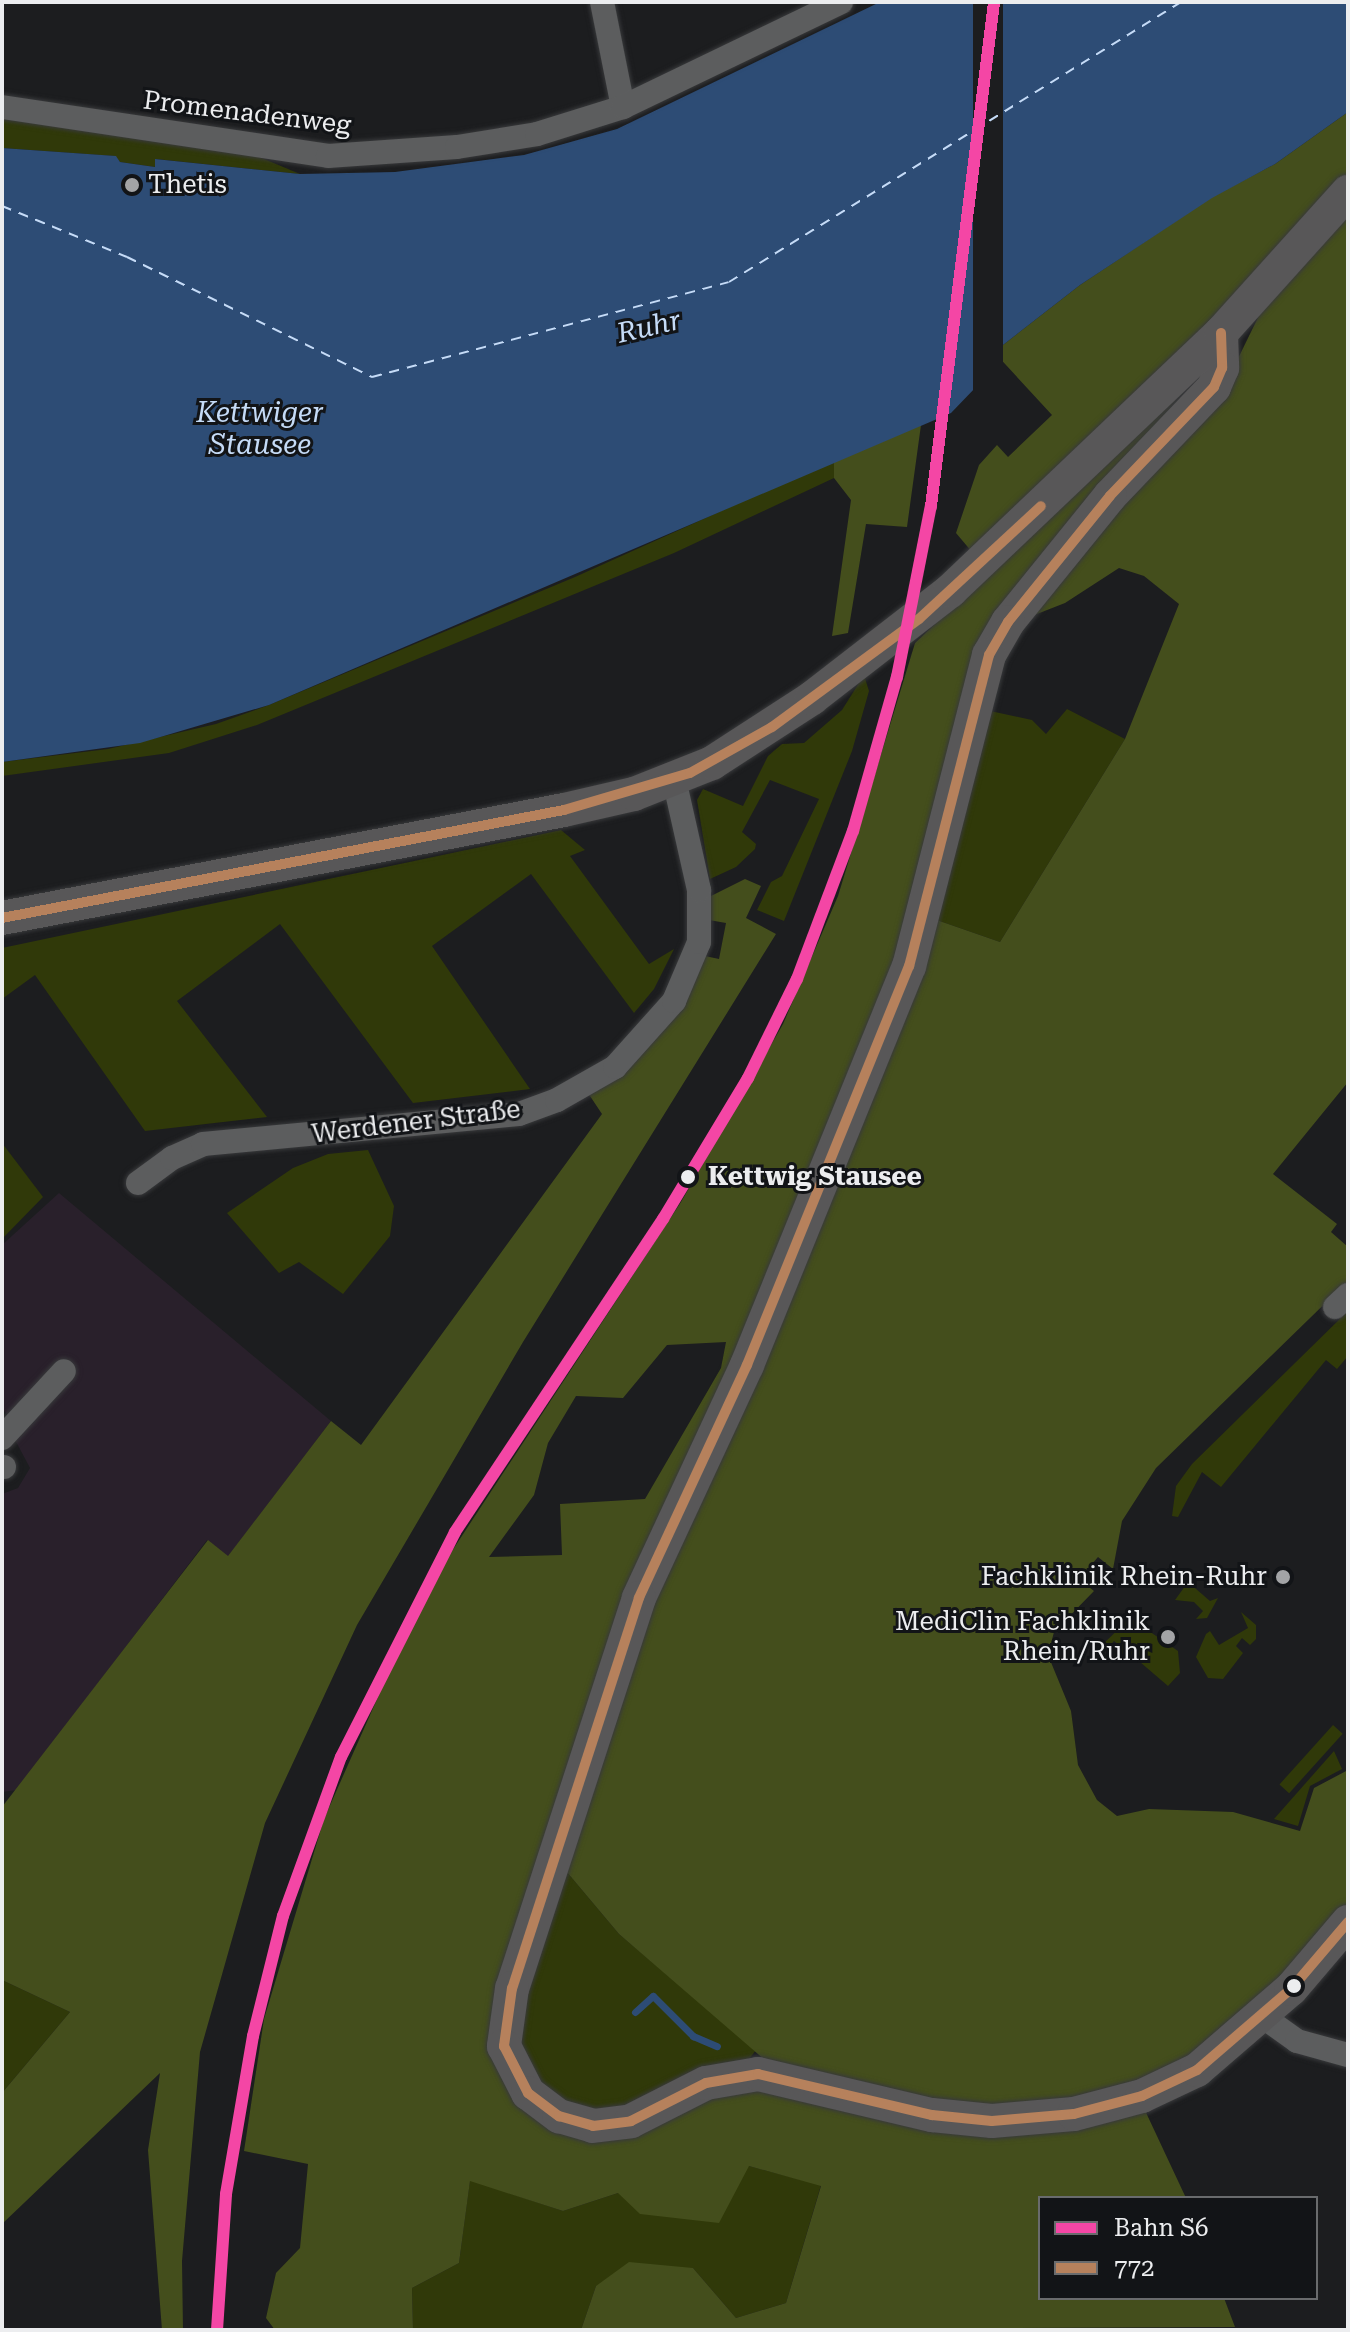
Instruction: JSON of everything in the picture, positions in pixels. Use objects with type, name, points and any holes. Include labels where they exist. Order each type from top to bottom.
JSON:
[{"type":"main road","points":[[2,918],[564,810],[674,779],[772,727],[919,619],[1221,333],[1348,192]]},
{"type":"main road","points":[[1221,333],[1222,368],[1214,387],[1110,496],[1008,622],[989,655],[909,966],[747,1365],[639,1598],[512,1988],[503,2035],[510,2063],[528,2093],[559,2116],[593,2126],[631,2121],[706,2083],[758,2074],[904,2109],[992,2121],[1074,2114],[1142,2096],[1197,2070],[1262,2016],[1342,1937]]},
{"type":"street","points":[[602,2],[623,107]]},
{"type":"street","name":"Promenadenweg","points":[[2,107],[305,153],[351,156],[498,141],[623,107],[841,2]]},
{"type":"street","name":"Werdener Straße","points":[[138,1183],[172,1158],[203,1144],[519,1114],[557,1100],[615,1067],[674,1001],[699,942],[699,890],[674,779]]},
{"type":"street","points":[[5,1429],[64,1371]]},
{"type":"street","points":[[1262,2016],[1297,2041],[1348,2055]]},
{"type":"shaded area","points":[[59,1193],[331,1421],[228,1557],[207,1540],[17,1790],[2,1792],[2,1494],[18,1488],[30,1468],[14,1438],[15,1422],[2,1409],[2,1245]]},
{"type":"green space","points":[[2,112],[240,149],[300,174],[156,159],[155,167],[120,162],[115,156],[2,148]]},
{"type":"green space","points":[[1348,112],[1348,178],[1268,267],[972,552],[956,533],[979,465],[997,445],[1008,457],[1052,415],[994,352],[1080,285],[1212,197],[1275,164]]},
{"type":"green space","points":[[1348,201],[1348,1082],[1273,1174],[1337,1224],[1331,1232],[1348,1247],[1348,1281],[1156,1468],[1122,1521],[1113,1569],[1098,1557],[1079,1579],[1094,1591],[1054,1632],[1048,1655],[1071,1711],[1078,1765],[1097,1800],[1117,1816],[1149,1809],[1233,1812],[1300,1831],[1314,1788],[1348,1770],[1348,1906],[1289,1974],[1189,2060],[1083,2101],[977,2111],[773,2067],[619,1934],[561,1865],[616,1683],[931,918],[1000,942],[1125,739],[1179,604],[1144,576],[1119,568],[1065,603],[1019,621],[1226,383],[1270,293]]},
{"type":"green space","points":[[1190,383],[993,632],[903,962],[500,1997],[556,2129],[729,2086],[873,2109],[1142,2104],[1185,2196],[1038,2196],[1038,2300],[1225,2300],[1235,2327],[581,2330],[596,2286],[629,2262],[693,2268],[736,2318],[786,2303],[821,2186],[749,2166],[719,2223],[640,2214],[618,2193],[563,2211],[470,2181],[459,2263],[412,2288],[413,2330],[275,2330],[266,2318],[276,2273],[300,2248],[308,2164],[244,2151],[264,2019],[324,1819],[405,1636],[452,1551],[681,1202],[783,1024],[838,896],[915,643]],"holes":[[[726,1342],[721,1368],[645,1499],[560,1504],[562,1555],[489,1557],[534,1495],[548,1443],[576,1396],[623,1398],[667,1345]]]},
{"type":"green space","points":[[921,425],[907,527],[866,524],[848,633],[832,636],[851,500],[834,478],[834,460]]},
{"type":"green space","points":[[834,460],[834,478],[674,553],[257,725],[169,753],[2,776],[2,762],[108,749],[216,724],[269,705],[575,577]]},
{"type":"green space","points":[[864,675],[869,691],[852,751],[784,921],[757,910],[771,882],[782,876],[819,799],[770,780],[742,832],[756,844],[755,849],[736,867],[710,879],[697,800],[703,789],[743,806],[768,756],[782,744],[804,743],[842,710]]},
{"type":"green space","points":[[981,709],[1032,720],[1046,734],[1067,709],[1125,739],[1000,942],[931,918]]},
{"type":"green space","points":[[561,830],[585,850],[570,856],[649,964],[674,949],[654,989],[634,1013],[531,874],[432,946],[530,1089],[413,1103],[280,924],[177,1001],[267,1117],[145,1131],[35,975],[2,999],[2,948]]},
{"type":"green space","points":[[745,879],[761,886],[746,918],[776,934],[523,1342],[357,1625],[265,1823],[200,2052],[182,2261],[183,2330],[162,2330],[148,2150],[160,2073],[2,2224],[2,2093],[70,2012],[2,1980],[2,1807],[208,1540],[228,1556],[331,1421],[361,1445],[602,1114],[586,1090],[705,956],[719,959],[726,923],[709,920],[711,896]]},
{"type":"green space","points":[[2,1143],[43,1197],[2,1239]]},
{"type":"green space","points":[[368,1150],[394,1206],[390,1236],[343,1294],[299,1262],[279,1273],[227,1213],[293,1168],[328,1154]]},
{"type":"green space","points":[[1348,1311],[1348,1356],[1337,1369],[1326,1360],[1221,1487],[1202,1472],[1178,1517],[1172,1516],[1176,1486],[1192,1464]]},
{"type":"green space","points":[[1188,1582],[1210,1601],[1218,1598],[1207,1618],[1196,1619],[1203,1611],[1194,1602],[1175,1600]]},
{"type":"green space","points":[[1241,1612],[1256,1625],[1256,1639],[1250,1645],[1242,1638],[1236,1646],[1243,1653],[1223,1679],[1208,1678],[1196,1657],[1206,1634],[1210,1631],[1219,1645],[1248,1628]]},
{"type":"green space","points":[[1130,1618],[1178,1651],[1180,1673],[1168,1686],[1126,1650],[1117,1660],[1113,1656],[1120,1646],[1114,1641],[1106,1650],[1101,1646]]},
{"type":"green space","points":[[1333,1725],[1343,1734],[1289,1793],[1279,1784]]},
{"type":"green space","points":[[1334,1751],[1342,1769],[1310,1786],[1298,1826],[1274,1819]]},
{"type":"green space","points":[[561,1865],[619,1934],[756,2050],[750,2058],[612,2116],[545,2095],[515,2035]]},
{"type":"green space","points":[[2,1980],[70,2012],[2,2093]]},
{"type":"green space","points":[[749,2166],[821,2185],[786,2303],[736,2318],[693,2268],[596,2286],[581,2330],[413,2330],[412,2288],[459,2263],[470,2180],[563,2211],[618,2193]]},
{"type":"water","name":"Kettwiger Stausee","points":[[880,2],[1348,2],[1348,112],[1275,164],[1212,198],[1080,285],[994,352],[977,386],[951,413],[269,705],[140,743],[2,762],[2,148],[116,156],[120,162],[155,167],[155,159],[300,174],[395,172],[524,155],[617,129]]},
{"type":"pier","points":[[973,2],[1003,2],[1003,432],[973,432]]},
{"type":"waterway","points":[[635,2012],[653,1996],[693,2036],[717,2046]]},
{"type":"ferry route","points":[[2,206],[127,257],[372,377],[729,282],[1181,2]]},
{"type":"rail line","name":"S6","points":[[217,2330],[226,2194],[253,2036],[283,1916],[341,1757],[455,1532],[663,1219],[748,1078],[797,979],[853,831],[897,677],[931,506],[994,2]]},
{"type":"transit line","name":"772","points":[[1221,333],[1222,368],[1214,387],[1110,496],[1008,622],[989,655],[909,966],[747,1365],[639,1598],[512,1988],[504,2046],[528,2093],[559,2116],[593,2126],[631,2121],[706,2083],[758,2074],[932,2115],[992,2121],[1074,2114],[1142,2096],[1197,2070],[1291,1989],[1348,1922]]},
{"type":"transit line","name":"772","points":[[2,918],[564,810],[690,773],[772,727],[919,619],[1041,506]]},
{"type":"place","name":"Thetis","points":[[132,185]]},
{"type":"place","name":"Kettwig Stausee","points":[[688,1177]]},
{"type":"place","name":"Fachklinik Rhein-Ruhr","points":[[1283,1577]]},
{"type":"place","name":"MediClin Fachklinik Rhein/Ruhr","points":[[1168,1637]]},
{"type":"water label","name":"Ruhr","points":[[649,327]]}]
